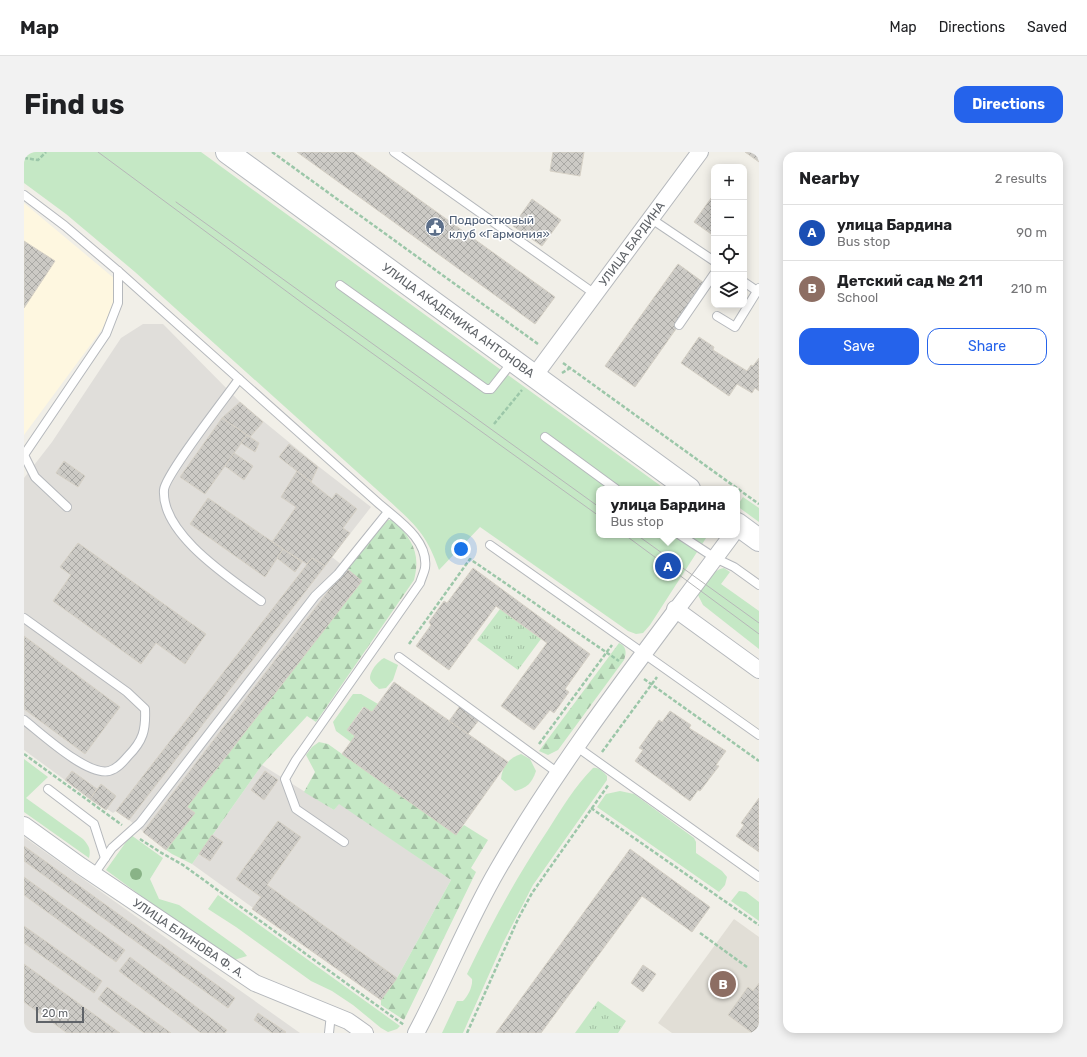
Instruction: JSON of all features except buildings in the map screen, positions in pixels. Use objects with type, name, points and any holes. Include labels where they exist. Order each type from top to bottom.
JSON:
[{"type":"main road","name":"УЛИЦА АКАДЕМИКА АНТОНОВА","points":[[227,152],[513,360],[529,381],[686,486]]},
{"type":"main road","points":[[740,530],[759,540]]},
{"type":"street","name":"УЛИЦА БАРДИНА","points":[[529,381],[700,152]]},
{"type":"street","points":[[416,1033],[470,920],[499,868],[558,773],[643,652],[729,538]]},
{"type":"street","points":[[675,609],[759,670]]},
{"type":"street","name":"УЛИЦА БЛИНОВА Ф. А.","points":[[24,825],[255,983],[348,1021],[365,1033]]},
{"type":"lane","points":[[394,152],[595,294]]},
{"type":"lane","points":[[24,194],[65,226],[118,271],[413,534],[424,554],[425,568],[420,583],[284,779],[296,809],[344,842]]},
{"type":"lane","points":[[650,218],[711,259]]},
{"type":"lane","points":[[67,507],[35,477],[24,455],[106,334],[118,303],[118,271]]},
{"type":"lane","points":[[679,325],[711,278]]},
{"type":"lane","points":[[717,316],[735,327],[758,290],[747,284]]},
{"type":"lane","points":[[340,285],[486,389],[490,389],[494,385],[513,360]]},
{"type":"lane","points":[[239,379],[178,464],[164,488],[166,509],[183,535],[206,561],[261,601]]},
{"type":"lane","points":[[545,437],[612,486]]},
{"type":"lane","points":[[94,874],[112,848],[140,823],[315,596],[338,574],[388,512]]},
{"type":"lane","points":[[685,538],[715,558],[734,567],[759,585]]},
{"type":"lane","points":[[490,545],[759,734]]},
{"type":"lane","points":[[24,618],[127,692],[145,709],[146,726],[132,753],[119,767],[110,771],[98,772],[82,764],[24,720]]},
{"type":"lane","points":[[399,656],[558,773]]},
{"type":"lane","points":[[577,747],[759,878]]},
{"type":"lane","points":[[48,789],[94,824],[105,858]]},
{"type":"lane","points":[[329,1033],[331,1014]]},
{"type":"path","points":[[24,158],[38,160],[46,152]]},
{"type":"path","points":[[272,152],[734,486]]},
{"type":"path","points":[[494,424],[529,381]]},
{"type":"path","points":[[740,490],[759,504]]},
{"type":"path","points":[[409,644],[470,559],[652,684],[759,761]]},
{"type":"path","points":[[532,754],[606,652],[620,636]]},
{"type":"path","points":[[596,761],[664,667]]},
{"type":"path","points":[[24,754],[131,832],[160,852],[183,865],[416,1033]]},
{"type":"path","points":[[467,1033],[518,919],[532,893],[615,775]]},
{"type":"path","points":[[591,808],[759,925]]},
{"type":"path","points":[[700,934],[748,967]]},
{"type":"shaded area","points":[[24,203],[115,279],[117,297],[103,328],[24,435]]},
{"type":"shaded area","points":[[143,324],[163,324],[240,402],[371,507],[332,557],[362,581],[188,807],[195,813],[166,850],[129,820],[116,811],[113,813],[107,809],[106,810],[24,750],[24,478],[52,442],[121,338]]},
{"type":"shaded area","points":[[262,765],[334,810],[339,803],[451,880],[397,978],[381,1000],[192,864]]},
{"type":"shaded area","points":[[24,837],[245,994],[300,1033],[24,1033]]},
{"type":"shaded area","points":[[734,919],[759,937],[759,1033],[672,1033],[658,1023]]},
{"type":"green space","points":[[24,152],[201,152],[661,486],[596,486],[596,538],[706,538],[650,625],[643,633],[636,634],[628,631],[480,527],[439,570],[424,537],[404,514],[135,272],[66,214],[24,183]]},
{"type":"green space","points":[[743,497],[759,508],[759,522],[740,508],[740,502]]},
{"type":"green space","points":[[388,520],[394,520],[406,534],[413,547],[416,562],[414,580],[316,722],[307,716],[262,765],[192,864],[172,854],[166,850],[195,813],[187,807],[361,582],[346,568]]},
{"type":"green space","points":[[724,568],[730,572],[721,584],[759,611],[759,649],[703,605],[698,595],[712,575],[719,569]]},
{"type":"green space","points":[[500,609],[541,639],[518,670],[477,640]]},
{"type":"green space","points":[[619,643],[625,650],[624,660],[558,750],[548,755],[539,751]]},
{"type":"green space","points":[[384,658],[398,665],[393,680],[386,688],[379,689],[371,681],[370,675],[376,665]]},
{"type":"green space","points":[[353,694],[361,694],[378,704],[372,712],[363,707],[347,730],[355,736],[351,742],[336,731],[333,722]]},
{"type":"green space","points":[[319,742],[328,744],[456,834],[464,825],[488,840],[471,868],[476,872],[404,1020],[381,1005],[381,1000],[397,978],[451,880],[339,804],[334,810],[304,792],[315,772],[306,755],[312,747]]},
{"type":"green space","points":[[521,754],[530,759],[536,771],[533,779],[528,784],[515,791],[501,779],[503,770],[507,763]]},
{"type":"green space","points":[[24,759],[48,777],[26,798],[83,839],[89,848],[89,858],[24,812]]},
{"type":"green space","points":[[593,768],[597,768],[602,771],[607,776],[607,780],[533,885],[503,943],[463,1033],[442,1033],[457,1001],[463,1001],[470,991],[472,979],[467,974],[485,937],[515,883],[569,798],[580,782]]},
{"type":"green space","points":[[620,791],[634,794],[694,838],[696,842],[696,853],[722,871],[727,877],[725,885],[719,892],[597,807],[606,794]]},
{"type":"green space","points":[[131,835],[163,858],[150,879],[159,899],[179,905],[243,951],[247,956],[234,960],[171,918],[106,870]]},
{"type":"green space","points":[[739,891],[746,892],[759,902],[759,921],[731,901]]},
{"type":"green space","points":[[218,895],[400,1026],[397,1029],[388,1032],[381,1028],[353,1005],[332,991],[311,981],[236,927],[208,909]]},
{"type":"green space","points":[[598,1001],[626,1021],[618,1033],[575,1033]]},
{"type":"tram line","points":[[98,152],[305,305],[596,514]]},
{"type":"tram line","points":[[176,202],[596,505]]},
{"type":"tram line","points":[[629,538],[759,634]]},
{"type":"tram line","points":[[641,538],[759,623]]},
{"type":"place","name":"Подростковый клуб «Гармония»","points":[[435,227]]},
{"type":"place","name":"улица Бардина","points":[[668,566]]},
{"type":"place","name":"Детский сад № 211","points":[[723,984]]}]
